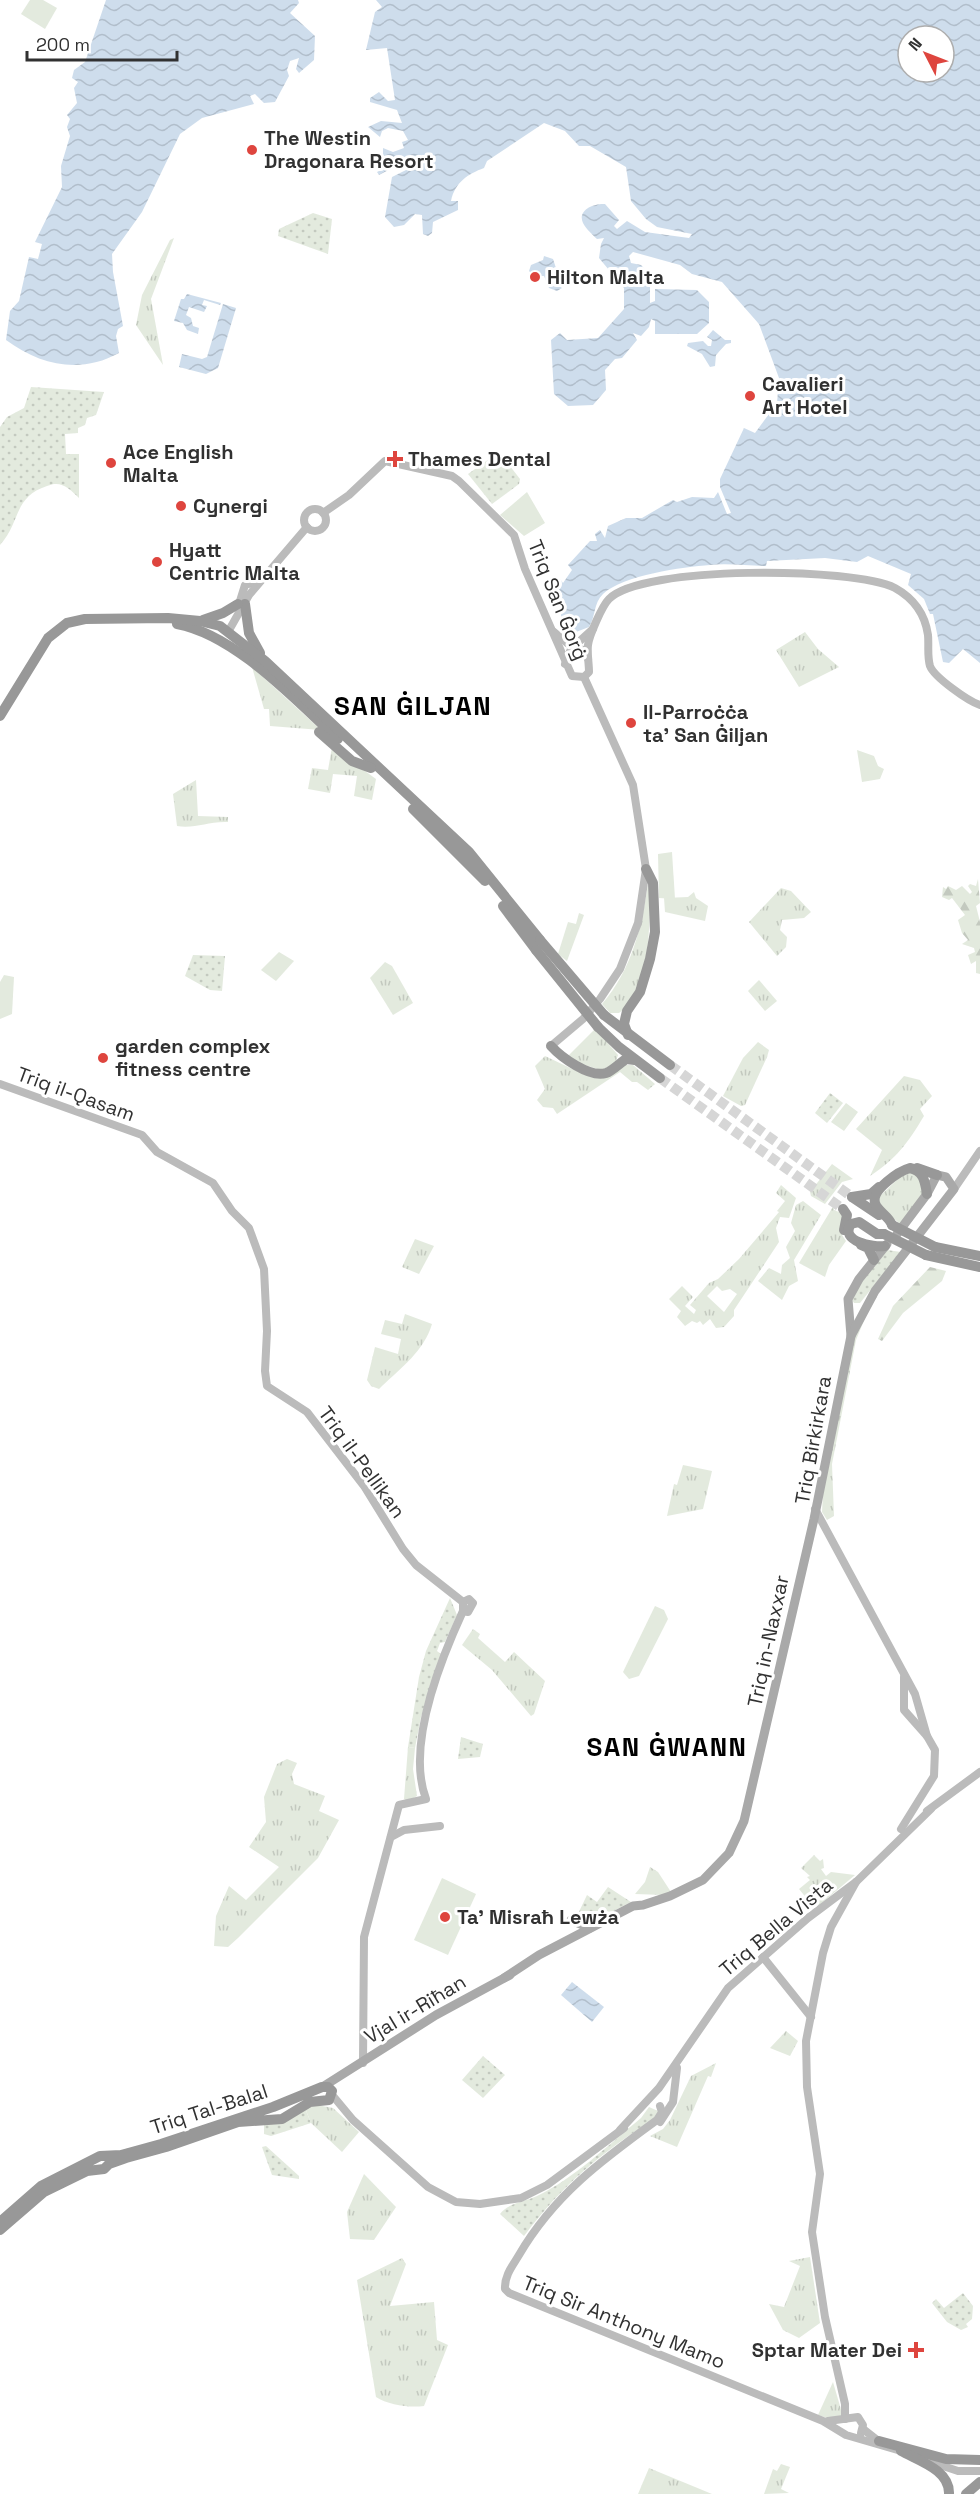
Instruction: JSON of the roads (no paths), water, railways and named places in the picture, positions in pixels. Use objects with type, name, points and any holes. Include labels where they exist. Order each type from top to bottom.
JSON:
[{"type":"highway","points":[[200,621],[223,613],[249,593]]},
{"type":"highway","points":[[249,593],[249,633],[261,664]]},
{"type":"highway","points":[[13,697],[48,639],[67,623],[96,619],[200,621],[220,626],[371,768],[482,879],[538,945],[604,1015],[670,1065]]},
{"type":"highway","points":[[0,716],[55,639],[81,624],[158,622],[190,627],[210,636],[261,664],[469,852],[598,1027],[634,1060],[660,1078]]},
{"type":"highway","points":[[210,636],[228,632]]},
{"type":"highway","points":[[319,732],[352,761],[371,768]]},
{"type":"highway","points":[[628,1035],[624,1024],[627,1011],[640,992],[655,932],[653,883],[646,869]]},
{"type":"highway","points":[[604,1015],[617,1017],[627,1011]]},
{"type":"highway","points":[[551,1046],[561,1057],[600,1074],[608,1073],[621,1058],[619,1047]]},
{"type":"highway","points":[[614,1067],[626,1059],[634,1060]]},
{"type":"highway","points":[[942,1176],[917,1167],[906,1167],[871,1194],[852,1197],[892,1225],[935,1247],[980,1256]]},
{"type":"highway","points":[[892,1225],[875,1205],[874,1199],[878,1192],[899,1173],[910,1168],[920,1172],[925,1180],[927,1194]]},
{"type":"highway","points":[[874,1260],[868,1248],[851,1242],[845,1236],[847,1215],[843,1209],[884,1234],[926,1255],[980,1267]]},
{"type":"highway","points":[[884,1234],[877,1234],[857,1222],[851,1224],[848,1230],[853,1239],[876,1247],[885,1246]]},
{"type":"highway","name":"Triq Tal-Balal","points":[[0,2222],[41,2186],[103,2162],[238,2122],[282,2119],[326,2094]]},
{"type":"highway","name":"Triq Tal-Balal","points":[[0,2230],[29,2203],[56,2184],[103,2162]]},
{"type":"highway","points":[[879,2441],[945,2459],[980,2460]]},
{"type":"highway","points":[[901,2451],[939,2473],[949,2486],[949,2494]]},
{"type":"highway","points":[[966,2494],[980,2482]]},
{"type":"highway","points":[[976,2494],[980,2491]]},
{"type":"main road","name":"Triq San Ġorġ","points":[[323,513],[349,495],[385,461],[452,476],[514,535],[525,569],[554,632],[565,664],[572,676],[584,677]]},
{"type":"main road","points":[[316,509],[323,513],[325,521],[321,529],[314,531],[307,527],[304,519],[308,512],[316,509]]},
{"type":"main road","points":[[228,632],[249,593],[307,527]]},
{"type":"main road","points":[[551,1046],[583,1019],[620,969],[638,923],[646,869],[633,785],[584,677],[589,672],[588,645],[595,626],[605,604],[617,593],[670,578],[712,573],[861,578],[896,589],[914,602],[924,620],[931,669],[980,705]]},
{"type":"main road","points":[[565,664],[567,654],[573,646],[595,626]]},
{"type":"main road","points":[[554,632],[573,646],[585,651],[589,662]]},
{"type":"main road","points":[[564,640],[583,639]]},
{"type":"main road","name":"Triq il-Qasam","points":[[0,1084],[142,1135]]},
{"type":"main road","name":"Triq il-Pellikan","points":[[142,1135],[157,1152],[213,1183],[249,1228],[264,1269],[267,1386],[307,1412],[364,1486],[403,1549],[416,1565],[463,1606],[436,1679],[419,1748],[420,1782],[426,1799],[399,1805],[395,1823]]},
{"type":"main road","name":"Triq Birkirkara","points":[[927,1736],[915,1694],[814,1509],[851,1336],[867,1302],[954,1189],[980,1151]]},
{"type":"main road","points":[[942,1176],[955,1178],[964,1173]]},
{"type":"main road","points":[[942,1176],[954,1189]]},
{"type":"main road","name":"Triq Birkirkara","points":[[851,1336],[848,1299],[859,1279],[942,1176]]},
{"type":"main road","points":[[849,1303],[861,1308],[867,1302]]},
{"type":"main road","name":"Triq in-Naxxar","points":[[732,1849],[744,1821],[772,1707],[814,1509]]},
{"type":"main road","name":"Triq Birkirkara","points":[[883,1854],[921,1801],[934,1776],[936,1761],[935,1750],[927,1736],[904,1710],[904,1673]]},
{"type":"main road","points":[[905,1692],[915,1694]]},
{"type":"main road","points":[[911,1719],[916,1719],[921,1711]]},
{"type":"main road","points":[[904,1827],[980,1772]]},
{"type":"main road","points":[[921,1801],[930,1809]]},
{"type":"main road","points":[[883,1854],[930,1809]]},
{"type":"main road","points":[[363,2062],[364,1937],[395,1823],[404,1830]]},
{"type":"main road","points":[[391,1837],[404,1830],[440,1826]]},
{"type":"main road","name":"Vjal ir-Riħan","points":[[504,1978],[520,1966],[633,1906],[670,1896],[703,1880],[732,1849]]},
{"type":"main road","name":"Triq Bella Vista","points":[[620,2130],[658,2090],[728,1988],[808,1917],[856,1882],[883,1854]]},
{"type":"main road","points":[[843,2432],[848,2418],[825,2317],[812,2232],[820,2174],[807,2087],[806,2041],[823,1953],[837,1913],[856,1882]]},
{"type":"main road","name":"Vjal ir-Riħan","points":[[326,2094],[346,2073],[436,2015],[634,1912],[643,1905]]},
{"type":"main road","points":[[577,1935],[577,1929],[571,1920],[590,1928]]},
{"type":"main road","points":[[763,1957],[811,2017]]},
{"type":"main road","points":[[363,2036],[369,2050],[375,2054]]},
{"type":"main road","name":"Triq Bella Vista","points":[[674,2099],[674,2077],[679,2061]]},
{"type":"main road","points":[[658,2090],[669,2090],[674,2099],[669,2106],[655,2105],[658,2090]]},
{"type":"main road","name":"Triq Bella Vista","points":[[326,2094],[428,2187],[456,2202],[480,2204],[521,2198],[547,2185],[655,2105]]},
{"type":"main road","name":"Triq Sir Anthony Mamo","points":[[636,2135],[659,2124],[674,2099]]},
{"type":"main road","name":"Triq Sir Anthony Mamo","points":[[655,2105],[662,2112],[657,2120],[596,2164],[539,2223],[508,2274],[505,2289],[824,2421],[855,2437],[958,2471],[980,2471]]},
{"type":"main road","name":"Triq Sir Anthony Mamo","points":[[824,2421],[848,2418],[862,2422],[863,2429],[879,2441],[901,2451]]},
{"type":"main road","points":[[855,2437],[863,2429]]},
{"type":"water","points":[[106,0],[298,0],[299,3],[290,13],[315,36],[314,60],[299,73],[296,69],[299,58],[290,61],[287,70],[289,76],[275,102],[264,103],[255,94],[250,96],[254,104],[202,118],[180,134],[142,212],[112,254],[123,326],[118,329],[116,336],[119,353],[105,360],[90,363],[61,364],[33,356],[6,340],[10,311],[19,301],[29,257],[38,259],[42,244],[35,242],[62,187],[61,166],[70,136],[67,127],[70,119],[67,115],[77,103],[74,88],[78,82],[72,78],[74,70],[85,62]]},
{"type":"water","points":[[376,0],[980,0],[980,663],[963,649],[949,663],[943,662],[933,614],[930,614],[924,599],[908,585],[911,574],[868,556],[857,562],[825,558],[767,561],[766,566],[717,564],[654,573],[624,582],[603,594],[589,627],[576,632],[565,626],[561,616],[562,593],[555,592],[560,588],[556,582],[560,579],[563,583],[572,570],[568,565],[590,541],[597,541],[595,534],[600,530],[605,538],[608,526],[626,518],[642,518],[673,500],[677,502],[692,497],[714,498],[718,492],[727,514],[731,513],[720,487],[720,479],[744,428],[755,433],[777,403],[779,378],[759,324],[722,282],[692,274],[680,265],[633,252],[629,256],[631,263],[641,265],[650,275],[650,303],[655,301],[655,289],[697,290],[709,302],[709,323],[697,334],[655,334],[655,321],[651,319],[649,327],[641,336],[633,333],[637,340],[622,358],[615,359],[605,370],[606,390],[593,405],[568,406],[554,394],[551,340],[560,333],[567,340],[598,338],[624,309],[624,288],[599,258],[604,238],[597,239],[583,223],[584,211],[592,206],[605,204],[619,220],[614,226],[617,229],[627,221],[645,232],[689,238],[692,234],[657,227],[646,219],[631,201],[626,167],[590,146],[579,146],[565,131],[544,123],[487,161],[484,168],[463,180],[451,201],[458,201],[458,210],[433,222],[432,233],[428,236],[423,234],[422,215],[415,214],[404,225],[394,227],[385,217],[392,177],[406,170],[409,164],[398,165],[379,175],[377,172],[383,169],[383,148],[393,152],[404,148],[402,142],[408,140],[403,131],[388,128],[382,131],[380,137],[368,127],[381,121],[402,123],[397,110],[370,102],[370,98],[379,92],[388,101],[395,100],[387,48],[366,50],[375,12],[382,7]]},
{"type":"water","points":[[544,256],[553,259],[556,268],[562,272],[558,277],[558,285],[562,288],[557,291],[549,288],[544,276],[534,276],[529,271],[531,265],[543,260]]},
{"type":"water","points":[[187,294],[221,303],[220,305],[204,300],[202,305],[207,306],[204,312],[189,307],[186,315],[191,318],[193,326],[199,328],[198,334],[187,330],[183,323],[174,321],[181,299],[184,299]]},
{"type":"water","points":[[223,304],[236,308],[218,368],[206,374],[179,367],[182,354],[202,359],[207,357]]},
{"type":"water","points":[[713,330],[725,340],[731,340],[731,343],[726,344],[716,355],[715,366],[710,367],[702,354],[687,346],[688,343],[703,341],[711,346],[712,340],[707,337]]},
{"type":"water","points":[[572,1982],[604,2007],[592,2022],[561,1995]]},
{"type":"tunnel","points":[[670,1065],[852,1197]]},
{"type":"tunnel","points":[[660,1078],[843,1209]]},
{"type":"place","name":"The Westin Dragonara Resort","points":[[252,150]]},
{"type":"place","name":"Hilton Malta","points":[[535,277]]},
{"type":"place","name":"Cavalieri Art Hotel","points":[[750,396]]},
{"type":"place","name":"Thames Dental","points":[[395,459]]},
{"type":"place","name":"Ace English Malta","points":[[111,463]]},
{"type":"place","name":"Cynergi","points":[[181,506]]},
{"type":"place","name":"Hyatt Centric Malta","points":[[157,562]]},
{"type":"place","name":"Il-Parroċċa ta' San Ġiljan","points":[[631,723]]},
{"type":"place","name":"garden complex fitness centre","points":[[103,1058]]},
{"type":"place","name":"Ta' Misraħ Lewża","points":[[445,1917]]},
{"type":"place","name":"Sptar Mater Dei","points":[[916,2350]]},
{"type":"district","name":"SAN ĠILJAN","points":[[413,706]]},
{"type":"district","name":"SAN ĠWANN","points":[[667,1747]]}]
